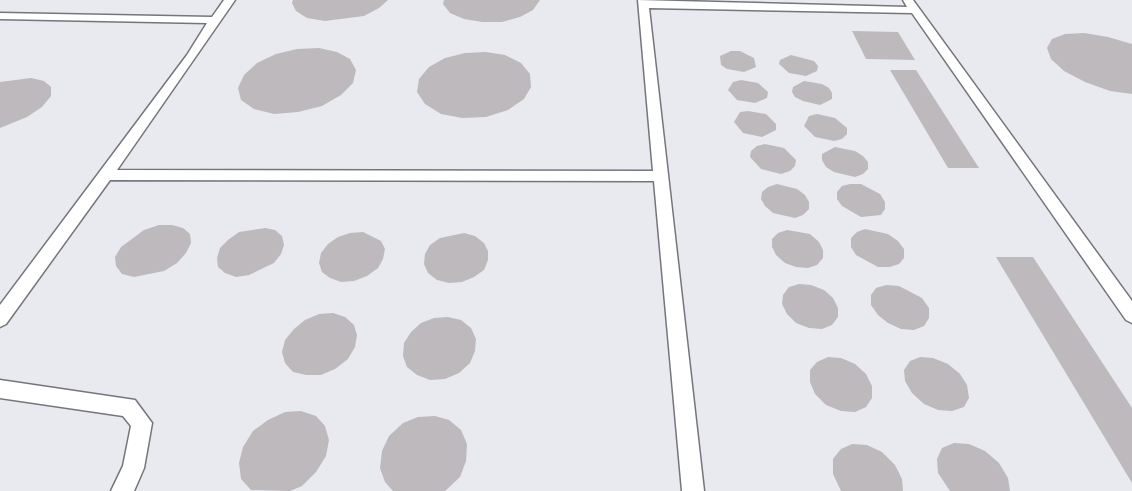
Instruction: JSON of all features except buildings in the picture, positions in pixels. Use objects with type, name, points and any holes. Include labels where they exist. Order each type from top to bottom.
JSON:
[{"type":"lane","points":[[0,319],[192,56],[230,0]]},
{"type":"lane","points":[[693,491],[644,2],[912,5],[1132,315]]},
{"type":"lane","points":[[0,16],[215,20]]},
{"type":"lane","points":[[105,175],[662,176]]},
{"type":"lane","points":[[0,389],[128,407],[142,423],[133,468],[122,491]]}]
